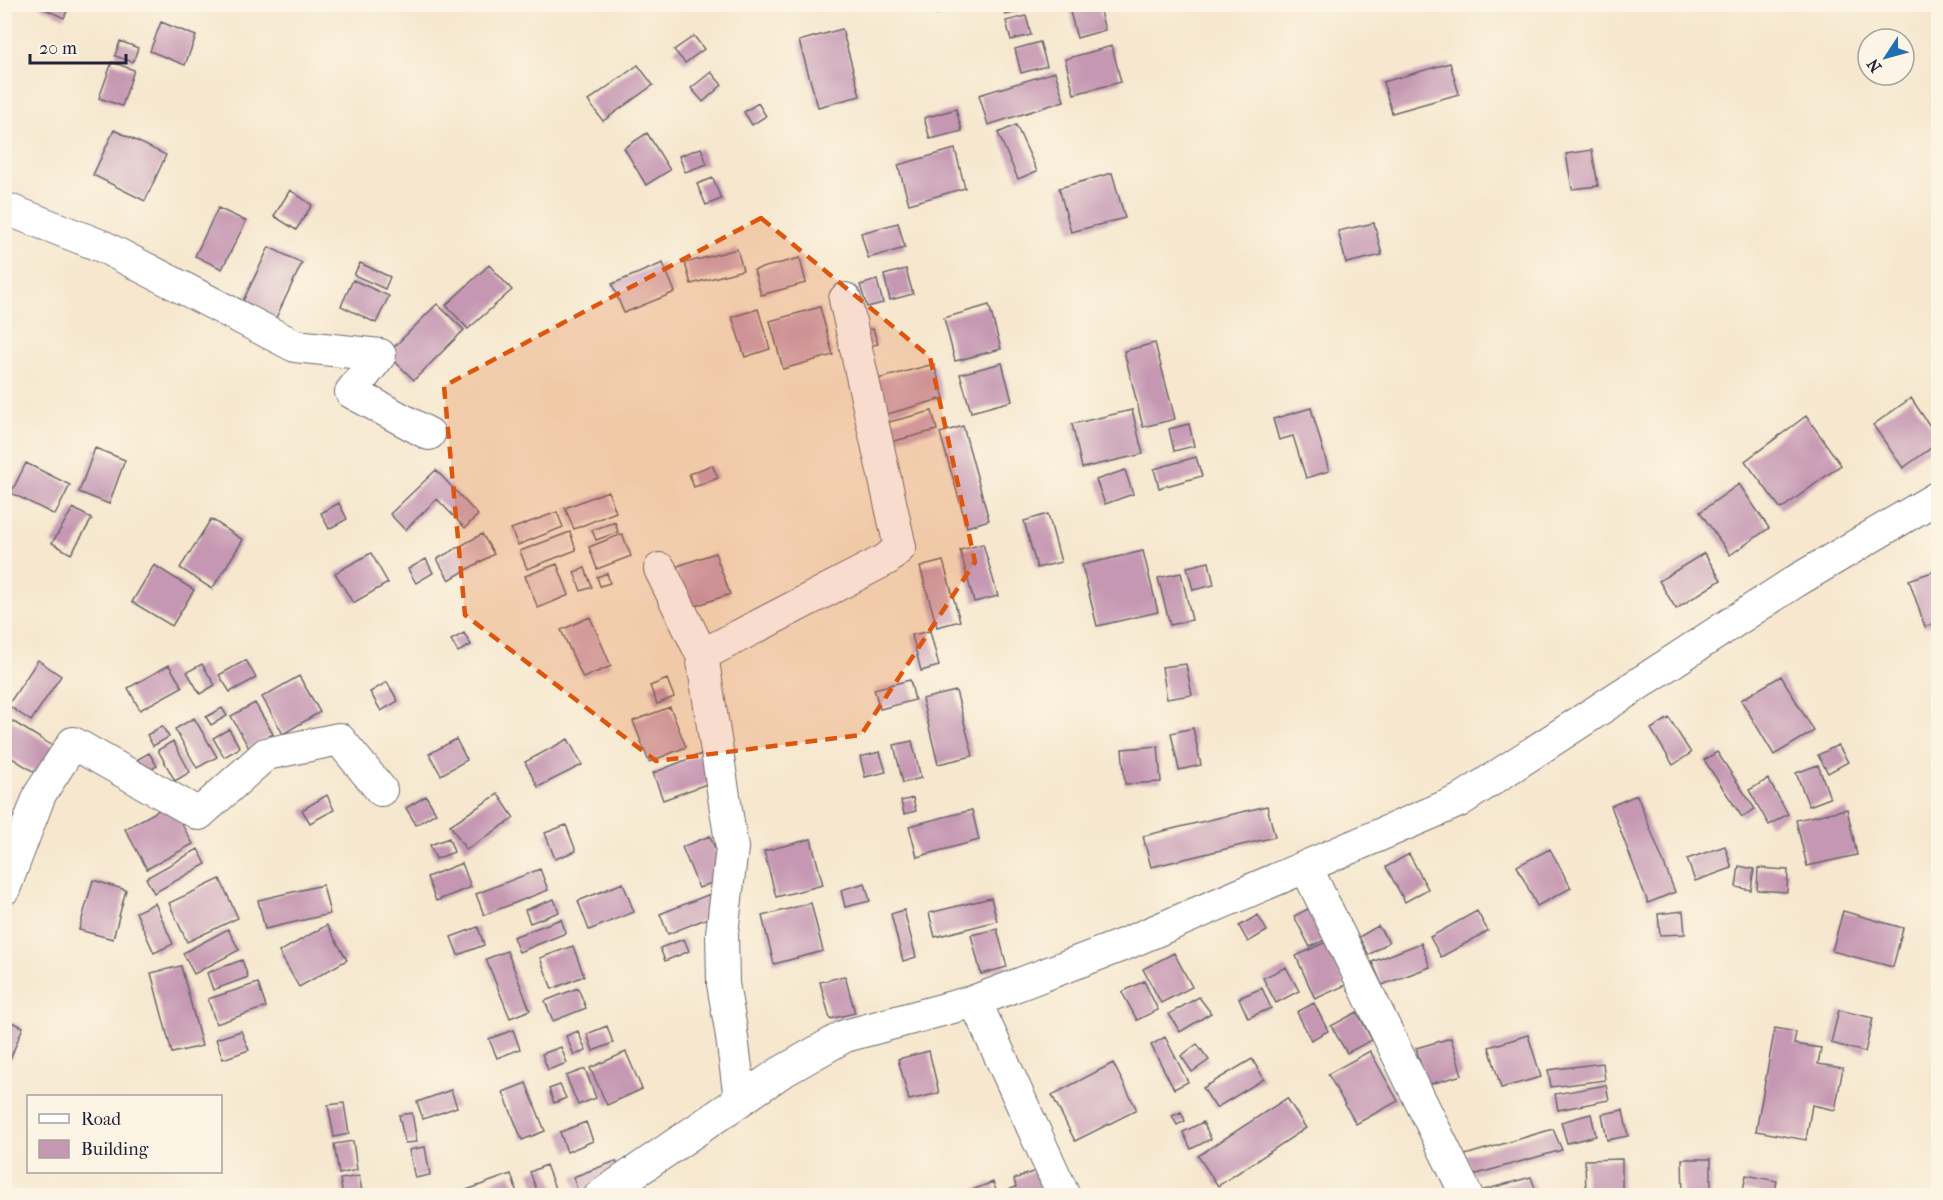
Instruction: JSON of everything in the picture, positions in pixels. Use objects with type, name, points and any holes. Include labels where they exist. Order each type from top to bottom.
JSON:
[{"type":"street","points":[[4,208],[104,247],[296,346],[380,355],[351,392],[429,434]]},
{"type":"street","points":[[702,655],[887,560],[900,548],[845,299]]},
{"type":"street","points":[[600,1196],[740,1099],[845,1036],[975,1001],[1125,944],[1459,801],[1796,581],[1938,497]]},
{"type":"street","points":[[660,569],[702,655],[732,848],[722,933],[723,984],[740,1099]]},
{"type":"street","points":[[4,889],[40,794],[73,743],[199,814],[266,754],[339,739],[381,790]]},
{"type":"street","points":[[1306,867],[1467,1196]]},
{"type":"street","points":[[975,1001],[1064,1196]]},
{"type":"highlighted area","points":[[761,218],[930,357],[975,562],[861,735],[656,761],[465,615],[444,386]]},
{"type":"building","points":[[34,4],[70,4],[64,18]]},
{"type":"building","points":[[934,4],[952,4],[953,10],[937,14]]},
{"type":"building","points":[[1002,4],[1041,4],[1041,5],[1005,15]]},
{"type":"building","points":[[1083,4],[1098,4],[1105,30],[1077,38],[1069,8]]},
{"type":"building","points":[[1026,16],[1031,35],[1011,40],[1006,21]]},
{"type":"building","points":[[161,22],[196,36],[185,65],[150,51]]},
{"type":"building","points":[[842,29],[860,96],[818,107],[799,41]]},
{"type":"building","points":[[694,36],[704,49],[685,63],[674,50]]},
{"type":"building","points":[[120,41],[138,48],[133,62],[115,56]]},
{"type":"building","points":[[1040,42],[1047,66],[1021,73],[1015,49]]},
{"type":"building","points":[[1112,46],[1121,82],[1074,94],[1065,59]]},
{"type":"building","points":[[112,62],[134,70],[122,106],[99,98]]},
{"type":"building","points":[[1450,63],[1459,94],[1392,113],[1383,82]]},
{"type":"building","points":[[638,65],[653,85],[603,121],[588,101]]},
{"type":"building","points":[[711,72],[722,85],[703,102],[691,88]]},
{"type":"building","points":[[1055,72],[1064,101],[988,125],[979,95]]},
{"type":"building","points":[[758,103],[766,116],[752,125],[744,112]]},
{"type":"building","points":[[956,109],[962,131],[930,139],[924,118]]},
{"type":"building","points":[[1016,125],[1037,171],[1018,179],[998,133]]},
{"type":"building","points":[[114,130],[166,155],[145,201],[93,175]]},
{"type":"building","points":[[647,133],[670,170],[646,185],[624,148]]},
{"type":"building","points":[[701,148],[707,164],[685,172],[679,156]]},
{"type":"building","points":[[955,149],[965,188],[909,204],[898,165]]},
{"type":"building","points":[[1592,150],[1598,186],[1572,189],[1566,154]]},
{"type":"building","points":[[1112,173],[1125,218],[1071,232],[1059,188]]},
{"type":"building","points":[[713,178],[721,199],[706,205],[697,184]]},
{"type":"building","points":[[290,190],[312,205],[296,230],[274,216]]},
{"type":"building","points":[[218,208],[246,221],[222,269],[195,256]]},
{"type":"building","points":[[898,223],[905,248],[868,258],[861,233]]},
{"type":"building","points":[[1374,223],[1382,255],[1346,263],[1338,231]]},
{"type":"building","points":[[269,247],[302,263],[273,324],[240,307]]},
{"type":"building","points":[[737,249],[743,270],[691,284],[685,263]]},
{"type":"building","points":[[800,258],[806,283],[761,295],[754,270]]},
{"type":"building","points":[[360,263],[390,277],[385,289],[354,275]]},
{"type":"building","points":[[663,263],[675,292],[624,313],[612,284]]},
{"type":"building","points":[[489,265],[512,290],[468,329],[446,305]]},
{"type":"building","points":[[906,269],[913,294],[890,300],[884,275]]},
{"type":"building","points":[[353,280],[389,296],[376,323],[341,306]]},
{"type":"building","points":[[877,280],[883,303],[867,307],[860,285]]},
{"type":"building","points":[[437,304],[464,330],[414,380],[387,354]]},
{"type":"building","points":[[989,305],[1001,349],[955,361],[944,318]]},
{"type":"building","points":[[820,307],[833,355],[783,369],[770,321]]},
{"type":"building","points":[[758,309],[770,349],[745,357],[732,317]]},
{"type":"building","points":[[873,329],[878,344],[864,347],[860,332]]},
{"type":"building","points":[[1155,343],[1175,419],[1143,427],[1124,351]]},
{"type":"building","points":[[1002,363],[1012,401],[971,412],[960,374]]},
{"type":"building","points":[[934,364],[944,398],[884,415],[874,380]]},
{"type":"building","points":[[1911,398],[1938,438],[1938,443],[1903,468],[1873,425]]},
{"type":"building","points":[[1311,408],[1329,471],[1306,478],[1293,436],[1279,440],[1273,419]]},
{"type":"building","points":[[1132,410],[1143,454],[1082,468],[1072,424]]},
{"type":"building","points":[[932,411],[937,430],[890,442],[885,423]]},
{"type":"building","points":[[1806,416],[1841,465],[1781,509],[1745,461]]},
{"type":"building","points":[[1189,424],[1194,446],[1174,451],[1169,429]]},
{"type":"building","points":[[963,426],[989,520],[967,527],[940,433]]},
{"type":"building","points":[[95,448],[125,460],[109,504],[79,492]]},
{"type":"building","points":[[1196,457],[1202,476],[1159,488],[1154,469]]},
{"type":"building","points":[[26,463],[70,485],[55,515],[11,493]]},
{"type":"building","points":[[712,465],[718,478],[694,487],[689,474]]},
{"type":"building","points":[[436,470],[478,515],[465,528],[437,499],[405,530],[390,514]]},
{"type":"building","points":[[1125,470],[1133,494],[1105,504],[1096,480]]},
{"type":"building","points":[[1739,484],[1769,528],[1730,555],[1700,512]]},
{"type":"building","points":[[608,491],[616,512],[574,529],[565,508]]},
{"type":"building","points":[[339,503],[347,519],[329,529],[321,513]]},
{"type":"building","points":[[73,508],[92,519],[71,554],[52,543]]},
{"type":"building","points":[[557,512],[563,527],[518,545],[511,529]]},
{"type":"building","points":[[1048,514],[1061,562],[1037,568],[1024,521]]},
{"type":"building","points":[[211,519],[243,540],[212,589],[180,568]]},
{"type":"building","points":[[615,522],[618,532],[596,540],[592,530]]},
{"type":"building","points":[[570,532],[576,550],[527,569],[520,551]]},
{"type":"building","points":[[482,534],[494,554],[449,580],[437,559]]},
{"type":"building","points":[[622,534],[631,556],[597,569],[589,547]]},
{"type":"building","points":[[983,544],[998,596],[974,602],[960,550]]},
{"type":"building","points":[[1143,551],[1158,612],[1097,626],[1082,565]]},
{"type":"building","points":[[371,553],[388,583],[353,603],[335,573]]},
{"type":"building","points":[[715,553],[730,594],[690,608],[675,567]]},
{"type":"building","points":[[1704,553],[1721,580],[1676,609],[1659,581]]},
{"type":"building","points":[[426,559],[433,573],[416,583],[408,569]]},
{"type":"building","points":[[943,561],[960,621],[937,627],[920,567]]},
{"type":"building","points":[[1209,562],[1214,585],[1193,590],[1187,567]]},
{"type":"building","points":[[557,564],[569,595],[538,608],[525,576]]},
{"type":"building","points":[[154,565],[194,590],[172,626],[132,602]]},
{"type":"building","points":[[585,568],[592,587],[581,591],[574,572]]},
{"type":"building","points":[[1938,570],[1938,622],[1925,627],[1909,580]]},
{"type":"building","points":[[607,573],[610,583],[600,586],[597,577]]},
{"type":"building","points":[[1181,573],[1192,620],[1170,625],[1158,578]]},
{"type":"building","points":[[590,617],[611,666],[583,678],[561,630]]},
{"type":"building","points":[[930,631],[939,666],[921,671],[912,635]]},
{"type":"building","points":[[464,633],[471,645],[458,652],[451,640]]},
{"type":"building","points":[[38,660],[61,676],[31,721],[8,705]]},
{"type":"building","points":[[246,660],[256,678],[230,692],[219,675]]},
{"type":"building","points":[[202,664],[215,685],[200,694],[187,672]]},
{"type":"building","points":[[1186,664],[1192,695],[1167,699],[1162,667]]},
{"type":"building","points":[[169,665],[182,687],[140,710],[128,688]]},
{"type":"building","points":[[299,676],[320,712],[283,734],[262,697]]},
{"type":"building","points":[[1781,676],[1814,731],[1774,755],[1741,700]]},
{"type":"building","points":[[667,679],[674,697],[657,704],[650,686]]},
{"type":"building","points":[[910,680],[915,700],[880,709],[874,689]]},
{"type":"building","points":[[387,682],[398,701],[381,711],[370,692]]},
{"type":"building","points":[[956,691],[973,756],[938,764],[922,699]]},
{"type":"building","points":[[255,703],[273,734],[249,748],[231,716]]},
{"type":"building","points":[[670,707],[686,747],[649,762],[633,721]]},
{"type":"building","points":[[222,708],[227,716],[211,725],[206,717]]},
{"type":"building","points":[[4,716],[56,748],[39,775],[4,753]]},
{"type":"building","points":[[194,718],[217,757],[197,768],[175,729]]},
{"type":"building","points":[[1669,718],[1691,753],[1673,765],[1651,729]]},
{"type":"building","points":[[162,726],[169,737],[153,746],[147,735]]},
{"type":"building","points":[[1193,728],[1201,765],[1179,770],[1171,733]]},
{"type":"building","points":[[229,729],[240,748],[224,757],[213,738]]},
{"type":"building","points":[[456,739],[467,760],[441,775],[429,754]]},
{"type":"building","points":[[568,739],[582,765],[538,787],[525,762]]},
{"type":"building","points":[[173,741],[190,772],[175,781],[158,750]]},
{"type":"building","points":[[912,741],[921,778],[903,783],[894,745]]},
{"type":"building","points":[[1838,745],[1848,762],[1828,773],[1818,755]]},
{"type":"building","points":[[1158,746],[1161,782],[1125,784],[1122,749]]},
{"type":"building","points":[[880,752],[886,772],[865,777],[860,757]]},
{"type":"building","points":[[1717,752],[1755,809],[1742,817],[1704,760]]},
{"type":"building","points":[[149,753],[157,766],[138,776],[131,763]]},
{"type":"building","points":[[701,754],[712,782],[663,800],[653,773]]},
{"type":"building","points":[[1818,765],[1830,798],[1809,806],[1796,773]]},
{"type":"building","points":[[1768,779],[1788,814],[1769,825],[1749,790]]},
{"type":"building","points":[[498,794],[514,818],[466,850],[450,825]]},
{"type":"building","points":[[327,795],[334,810],[310,823],[302,810]]},
{"type":"building","points":[[1637,795],[1675,892],[1648,903],[1611,806]]},
{"type":"building","points":[[426,796],[436,813],[416,825],[406,808]]},
{"type":"building","points":[[913,798],[916,811],[904,814],[901,801]]},
{"type":"building","points":[[170,804],[193,844],[147,869],[125,829]]},
{"type":"building","points":[[1267,806],[1275,837],[1151,867],[1143,836]]},
{"type":"building","points":[[1847,809],[1857,855],[1807,866],[1796,820]]},
{"type":"building","points":[[972,810],[979,840],[917,857],[909,826]]},
{"type":"building","points":[[566,825],[576,851],[555,859],[545,833]]},
{"type":"building","points":[[710,836],[726,877],[699,888],[682,847]]},
{"type":"building","points":[[449,838],[454,852],[436,859],[430,845]]},
{"type":"building","points":[[811,839],[823,885],[776,897],[764,851]]},
{"type":"building","points":[[1725,846],[1732,868],[1695,881],[1687,859]]},
{"type":"building","points":[[198,849],[206,864],[154,893],[146,878]]},
{"type":"building","points":[[1550,849],[1571,888],[1537,906],[1517,866]]},
{"type":"building","points":[[1409,854],[1428,889],[1405,902],[1386,867]]},
{"type":"building","points":[[462,863],[471,887],[436,901],[427,877]]},
{"type":"building","points":[[1739,866],[1754,869],[1751,890],[1736,887]]},
{"type":"building","points":[[1758,868],[1788,870],[1787,892],[1757,890]]},
{"type":"building","points":[[540,869],[548,890],[484,915],[476,894]]},
{"type":"building","points":[[220,879],[238,918],[187,942],[169,903]]},
{"type":"building","points":[[93,880],[126,890],[113,939],[79,930]]},
{"type":"building","points":[[623,883],[634,912],[589,930],[578,901]]},
{"type":"building","points":[[865,883],[870,901],[845,907],[841,890]]},
{"type":"building","points":[[323,885],[330,914],[265,929],[258,900]]},
{"type":"building","points":[[710,894],[718,914],[668,934],[660,914]]},
{"type":"building","points":[[991,898],[997,921],[935,937],[929,913]]},
{"type":"building","points":[[554,899],[559,912],[530,923],[525,910]]},
{"type":"building","points":[[155,903],[173,944],[154,953],[136,912]]},
{"type":"building","points":[[811,903],[823,951],[774,964],[762,916]]},
{"type":"building","points":[[1312,907],[1329,938],[1310,947],[1294,916]]},
{"type":"building","points":[[904,910],[916,957],[903,961],[891,914]]},
{"type":"building","points":[[1477,911],[1488,931],[1441,957],[1430,937]]},
{"type":"building","points":[[1683,911],[1685,934],[1660,935],[1658,914]]},
{"type":"building","points":[[1843,911],[1903,928],[1893,967],[1832,951]]},
{"type":"building","points":[[1258,915],[1267,931],[1248,942],[1239,926]]},
{"type":"building","points":[[561,919],[566,933],[519,952],[513,937]]},
{"type":"building","points":[[327,925],[347,960],[299,987],[279,952]]},
{"type":"building","points":[[1378,926],[1389,942],[1369,955],[1359,937]]},
{"type":"building","points":[[478,927],[484,945],[458,955],[451,937]]},
{"type":"building","points":[[228,929],[239,950],[194,974],[183,953]]},
{"type":"building","points":[[997,929],[1007,967],[981,974],[971,935]]},
{"type":"building","points":[[684,939],[689,951],[665,961],[660,948]]},
{"type":"building","points":[[1326,942],[1346,985],[1315,999],[1296,956]]},
{"type":"building","points":[[1421,943],[1430,967],[1382,985],[1372,962]]},
{"type":"building","points":[[573,946],[584,976],[552,989],[540,958]]},
{"type":"building","points":[[507,951],[530,1010],[510,1018],[486,959]]},
{"type":"building","points":[[1174,953],[1192,987],[1161,1003],[1143,969]]},
{"type":"building","points":[[242,960],[248,977],[213,990],[207,973]]},
{"type":"building","points":[[181,966],[202,1046],[172,1053],[151,973]]},
{"type":"building","points":[[1286,967],[1299,991],[1276,1003],[1263,978]]},
{"type":"building","points":[[845,976],[855,1013],[830,1019],[820,982]]},
{"type":"building","points":[[1144,981],[1158,1010],[1137,1020],[1122,992]]},
{"type":"building","points":[[258,983],[266,1007],[216,1024],[208,999]]},
{"type":"building","points":[[578,988],[586,1008],[553,1021],[545,1001]]},
{"type":"building","points":[[1262,988],[1271,1008],[1248,1018],[1239,998]]},
{"type":"building","points":[[1199,997],[1211,1013],[1180,1032],[1169,1014]]},
{"type":"building","points":[[1314,1003],[1328,1031],[1311,1040],[1297,1012]]},
{"type":"building","points":[[1839,1010],[1873,1018],[1865,1052],[1831,1043]]},
{"type":"building","points":[[1357,1012],[1372,1040],[1347,1053],[1331,1026]]},
{"type":"building","points":[[4,1019],[23,1027],[5,1072],[4,1072]]},
{"type":"building","points":[[607,1026],[613,1043],[593,1051],[587,1034]]},
{"type":"building","points":[[1775,1028],[1796,1032],[1794,1044],[1821,1048],[1818,1064],[1843,1068],[1835,1110],[1812,1105],[1806,1140],[1756,1131]]},
{"type":"building","points":[[513,1030],[520,1049],[497,1058],[489,1039]]},
{"type":"building","points":[[241,1031],[249,1050],[223,1059],[216,1039]]},
{"type":"building","points":[[578,1031],[586,1051],[574,1055],[566,1036]]},
{"type":"building","points":[[1528,1035],[1541,1077],[1501,1088],[1489,1047]]},
{"type":"building","points":[[1165,1037],[1188,1082],[1174,1089],[1151,1045]]},
{"type":"building","points":[[1451,1038],[1462,1075],[1427,1085],[1416,1048]]},
{"type":"building","points":[[1197,1044],[1209,1060],[1192,1072],[1181,1056]]},
{"type":"building","points":[[561,1047],[567,1063],[548,1070],[542,1054]]},
{"type":"building","points":[[929,1051],[939,1093],[909,1100],[898,1059]]},
{"type":"building","points":[[1370,1051],[1398,1101],[1356,1124],[1328,1074]]},
{"type":"building","points":[[626,1052],[642,1089],[607,1105],[590,1068]]},
{"type":"building","points":[[1252,1059],[1264,1079],[1216,1108],[1203,1088]]},
{"type":"building","points":[[1113,1063],[1137,1110],[1075,1141],[1052,1095]]},
{"type":"building","points":[[1603,1063],[1605,1080],[1551,1087],[1548,1070]]},
{"type":"building","points":[[585,1069],[596,1098],[578,1105],[566,1076]]},
{"type":"building","points":[[526,1083],[545,1131],[522,1140],[503,1092]]},
{"type":"building","points":[[560,1085],[566,1098],[554,1103],[549,1089]]},
{"type":"building","points":[[1606,1085],[1609,1100],[1558,1110],[1555,1094]]},
{"type":"building","points":[[451,1090],[457,1107],[423,1119],[417,1102]]},
{"type":"building","points":[[1287,1098],[1306,1128],[1218,1186],[1198,1156]]},
{"type":"building","points":[[344,1103],[349,1134],[334,1137],[328,1105]]},
{"type":"building","points":[[1623,1110],[1628,1136],[1607,1140],[1602,1114]]},
{"type":"building","points":[[1181,1112],[1185,1121],[1177,1125],[1172,1116]]},
{"type":"building","points":[[412,1113],[417,1142],[405,1143],[399,1115]]},
{"type":"building","points":[[1591,1114],[1596,1136],[1567,1143],[1561,1122]]},
{"type":"building","points":[[586,1122],[593,1141],[567,1152],[560,1132]]},
{"type":"building","points":[[1203,1122],[1211,1139],[1191,1149],[1183,1132]]},
{"type":"building","points":[[1553,1129],[1562,1150],[1473,1175],[1465,1155]]},
{"type":"building","points":[[353,1141],[357,1170],[339,1174],[334,1144]]},
{"type":"building","points":[[425,1147],[430,1175],[415,1178],[409,1150]]},
{"type":"building","points":[[1622,1159],[1622,1193],[1586,1193],[1585,1160]]},
{"type":"building","points":[[1682,1159],[1711,1159],[1711,1196],[1683,1196]]},
{"type":"building","points":[[616,1161],[621,1176],[578,1192],[573,1177]]},
{"type":"building","points":[[546,1165],[558,1196],[539,1196],[530,1172]]},
{"type":"building","points":[[1038,1170],[1048,1196],[1004,1196],[1003,1192],[1016,1187],[1014,1179]]},
{"type":"building","points":[[511,1174],[518,1196],[463,1196],[461,1192]]},
{"type":"building","points":[[1746,1175],[1777,1181],[1774,1196],[1743,1190]]},
{"type":"building","points":[[359,1176],[363,1196],[343,1196],[340,1179]]},
{"type":"building","points":[[1531,1177],[1538,1196],[1486,1196],[1484,1190]]},
{"type":"building","points":[[993,1182],[998,1196],[959,1196],[959,1195]]}]
